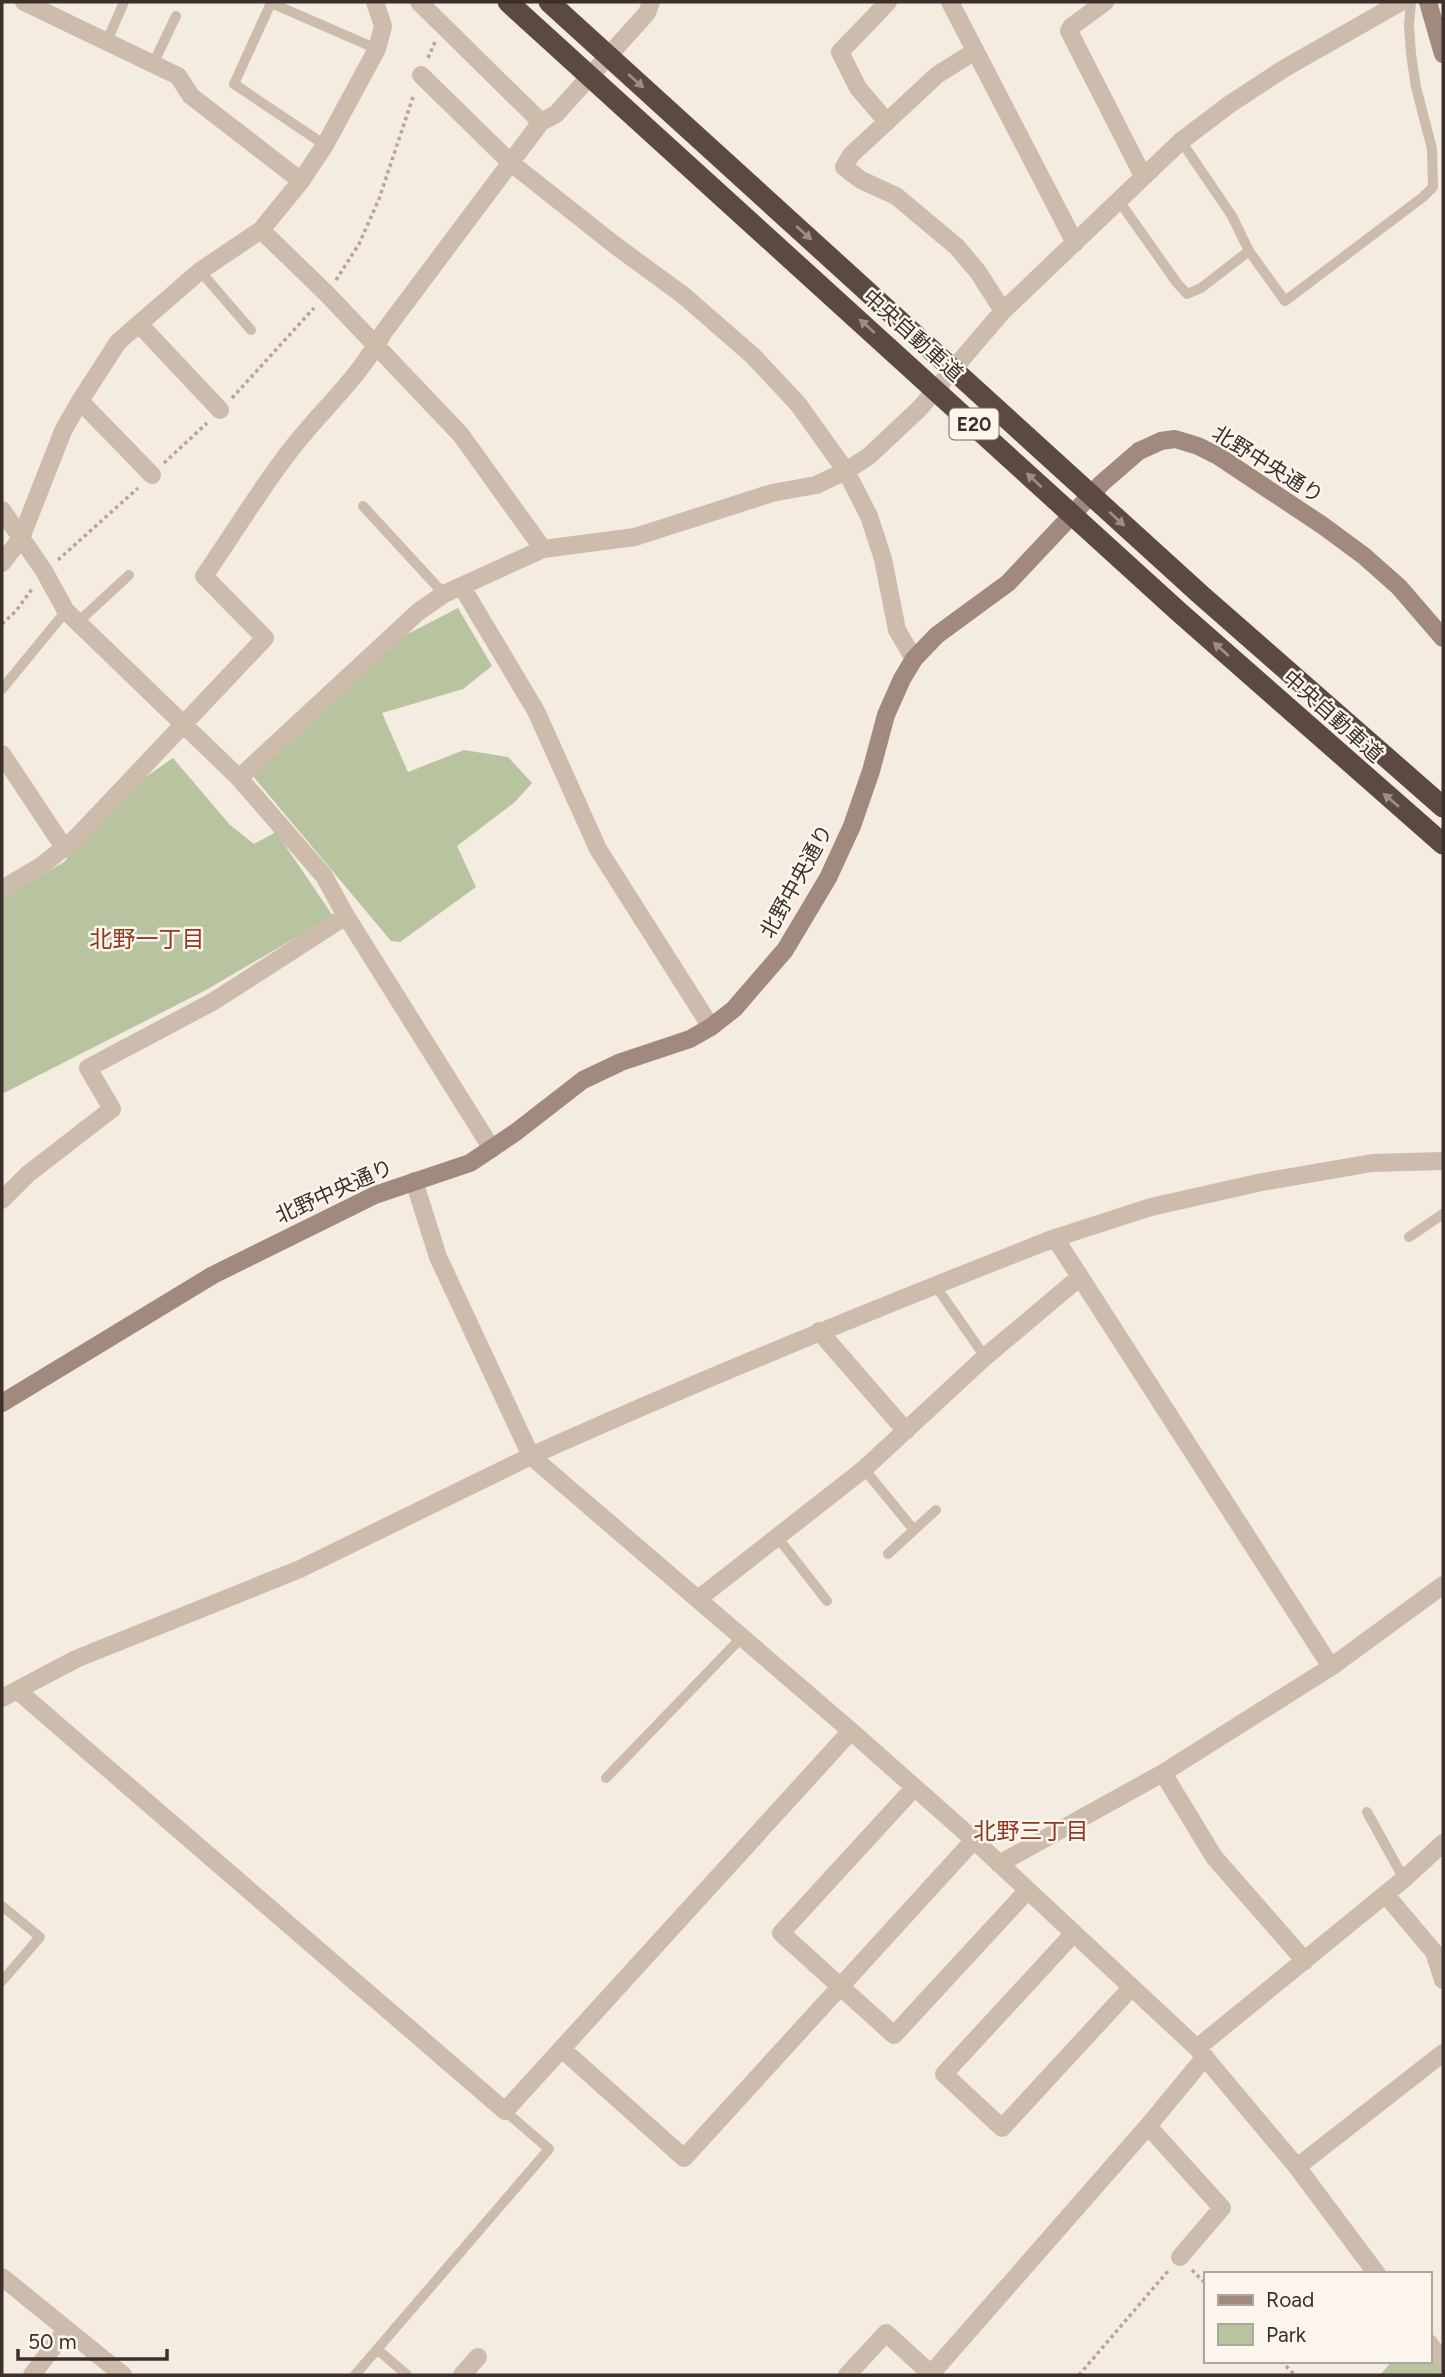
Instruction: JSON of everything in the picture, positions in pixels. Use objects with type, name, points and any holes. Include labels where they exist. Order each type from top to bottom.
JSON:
[{"type":"highway","name":"中央自動車道","points":[[508,2],[1179,612],[1443,844]]},
{"type":"highway","name":"中央自動車道","points":[[549,2],[1191,586],[1443,807]]},
{"type":"street","points":[[24,2],[178,76],[191,96],[301,181]]},
{"type":"street","points":[[2,563],[21,538],[63,431],[118,342],[200,271],[261,230],[301,181],[325,145],[377,49],[383,26],[374,2]]},
{"type":"street","points":[[419,2],[541,122]]},
{"type":"street","points":[[2,888],[65,849],[265,638],[204,576],[286,455],[375,347],[541,122],[556,114],[647,13],[651,2]]},
{"type":"street","points":[[887,122],[858,88],[840,52],[888,2]]},
{"type":"street","points":[[950,2],[1075,243]]},
{"type":"street","points":[[1105,2],[1069,31],[1143,176]]},
{"type":"street","points":[[239,778],[418,612],[444,594],[543,549],[635,537],[772,493],[816,485],[846,471],[869,456],[920,408],[1003,311],[1181,141],[1230,104],[1285,68],[1401,2]]},
{"type":"street","points":[[1427,2],[1443,54]]},
{"type":"street","points":[[975,51],[937,75],[845,162],[844,167],[861,180],[896,196],[957,247],[978,272],[1003,311]]},
{"type":"street","points":[[421,75],[511,163],[682,295],[753,356],[799,404],[846,471],[876,535],[888,582],[893,617],[897,630],[914,659]]},
{"type":"street","points":[[261,230],[327,294],[461,435],[543,549]]},
{"type":"street","points":[[139,324],[220,410]]},
{"type":"street","points":[[80,401],[152,475]]},
{"type":"street","name":"北野中央通り","points":[[2,1403],[213,1275],[375,1195],[470,1163],[583,1080],[621,1062],[690,1039],[734,1009],[785,950],[828,878],[852,826],[886,715],[914,659],[936,635],[1008,583],[1125,461],[1155,443],[1175,439],[1198,446],[1343,541],[1399,587],[1443,638]]},
{"type":"street","points":[[2,510],[44,571],[71,617],[239,778],[324,876],[346,916],[492,1149]]},
{"type":"street","points":[[462,587],[536,711],[598,849],[711,1027]]},
{"type":"street","points":[[2,754],[65,849]]},
{"type":"street","points":[[2,1200],[28,1174],[112,1109],[88,1068],[214,1001],[346,916]]},
{"type":"street","points":[[852,1731],[505,2110],[10,1694],[76,1659],[300,1569],[531,1456],[818,1331],[1055,1238],[1152,1207],[1262,1182],[1372,1163],[1443,1161]]},
{"type":"street","points":[[414,1181],[438,1257],[531,1456],[852,1731],[974,1840],[1201,2053],[1297,2167],[1376,2272]]},
{"type":"street","points":[[1055,1238],[1331,1667]]},
{"type":"street","points":[[698,1599],[864,1469],[985,1357],[1080,1277]]},
{"type":"street","points":[[818,1331],[906,1431]]},
{"type":"street","points":[[999,1864],[1163,1773],[1331,1667],[1443,1585]]},
{"type":"street","points":[[1163,1773],[1214,1857],[1305,1961]]},
{"type":"street","points":[[915,1788],[781,1933],[840,1987],[894,2035],[1028,1890]]},
{"type":"street","points":[[562,2049],[684,2158],[974,1840]]},
{"type":"street","points":[[846,2375],[886,2333],[930,2374],[1148,2126],[1201,2053],[1443,1843]]},
{"type":"street","points":[[1385,1894],[1434,1952],[1443,1980]]},
{"type":"street","points":[[1074,1933],[944,2074],[1003,2128],[1131,1987]]},
{"type":"street","points":[[1297,2167],[1443,2053]]},
{"type":"street","points":[[1148,2126],[1222,2208],[1180,2257]]},
{"type":"street","points":[[2,2277],[123,2375]]},
{"type":"street","points":[[32,2375],[66,2330]]},
{"type":"street","points":[[1431,2346],[1443,2362]]},
{"type":"street","points":[[462,2375],[478,2357]]},
{"type":"lane","points":[[107,41],[124,2]]},
{"type":"lane","points":[[1181,141],[1232,216],[1249,251],[1285,300],[1354,250],[1433,187],[1432,149],[1416,87],[1411,54],[1411,2]]},
{"type":"lane","points":[[325,145],[234,84],[271,3],[377,49]]},
{"type":"lane","points":[[153,64],[176,16]]},
{"type":"lane","points":[[1119,201],[1187,294],[1201,288],[1249,251]]},
{"type":"lane","points":[[200,271],[251,330]]},
{"type":"lane","points":[[363,506],[444,594]]},
{"type":"lane","points":[[2,689],[71,617],[129,575]]},
{"type":"lane","points":[[1409,1237],[1443,1214]]},
{"type":"lane","points":[[935,1285],[985,1357]]},
{"type":"lane","points":[[864,1469],[914,1530]]},
{"type":"lane","points":[[888,1554],[936,1510]]},
{"type":"lane","points":[[778,1538],[827,1601]]},
{"type":"lane","points":[[606,1778],[742,1637]]},
{"type":"lane","points":[[1367,1812],[1404,1879]]},
{"type":"lane","points":[[2,1906],[40,1937],[2,1981]]},
{"type":"lane","points":[[355,2375],[549,2149],[505,2110]]},
{"type":"lane","points":[[377,2349],[407,2375]]},
{"type":"path","points":[[2,624],[16,611],[44,571],[78,544],[220,410],[327,294],[359,244],[379,199],[421,75],[437,37]]},
{"type":"path","points":[[1079,2375],[1180,2257]]},
{"type":"green space","points":[[458,608],[492,666],[463,689],[382,713],[408,772],[464,750],[508,757],[532,783],[515,802],[457,846],[476,887],[400,942],[391,941],[253,776],[392,642]]},
{"type":"green space","points":[[173,758],[230,825],[254,844],[276,832],[333,916],[206,990],[2,1094],[2,899],[64,862],[130,788]]},
{"type":"green space","points":[[1431,2356],[1443,2371],[1443,2375],[1380,2375],[1390,2363],[1431,2363]]},
{"type":"district","name":"北野一丁目","points":[[147,939]]},
{"type":"district","name":"北野三丁目","points":[[1031,1831]]}]
